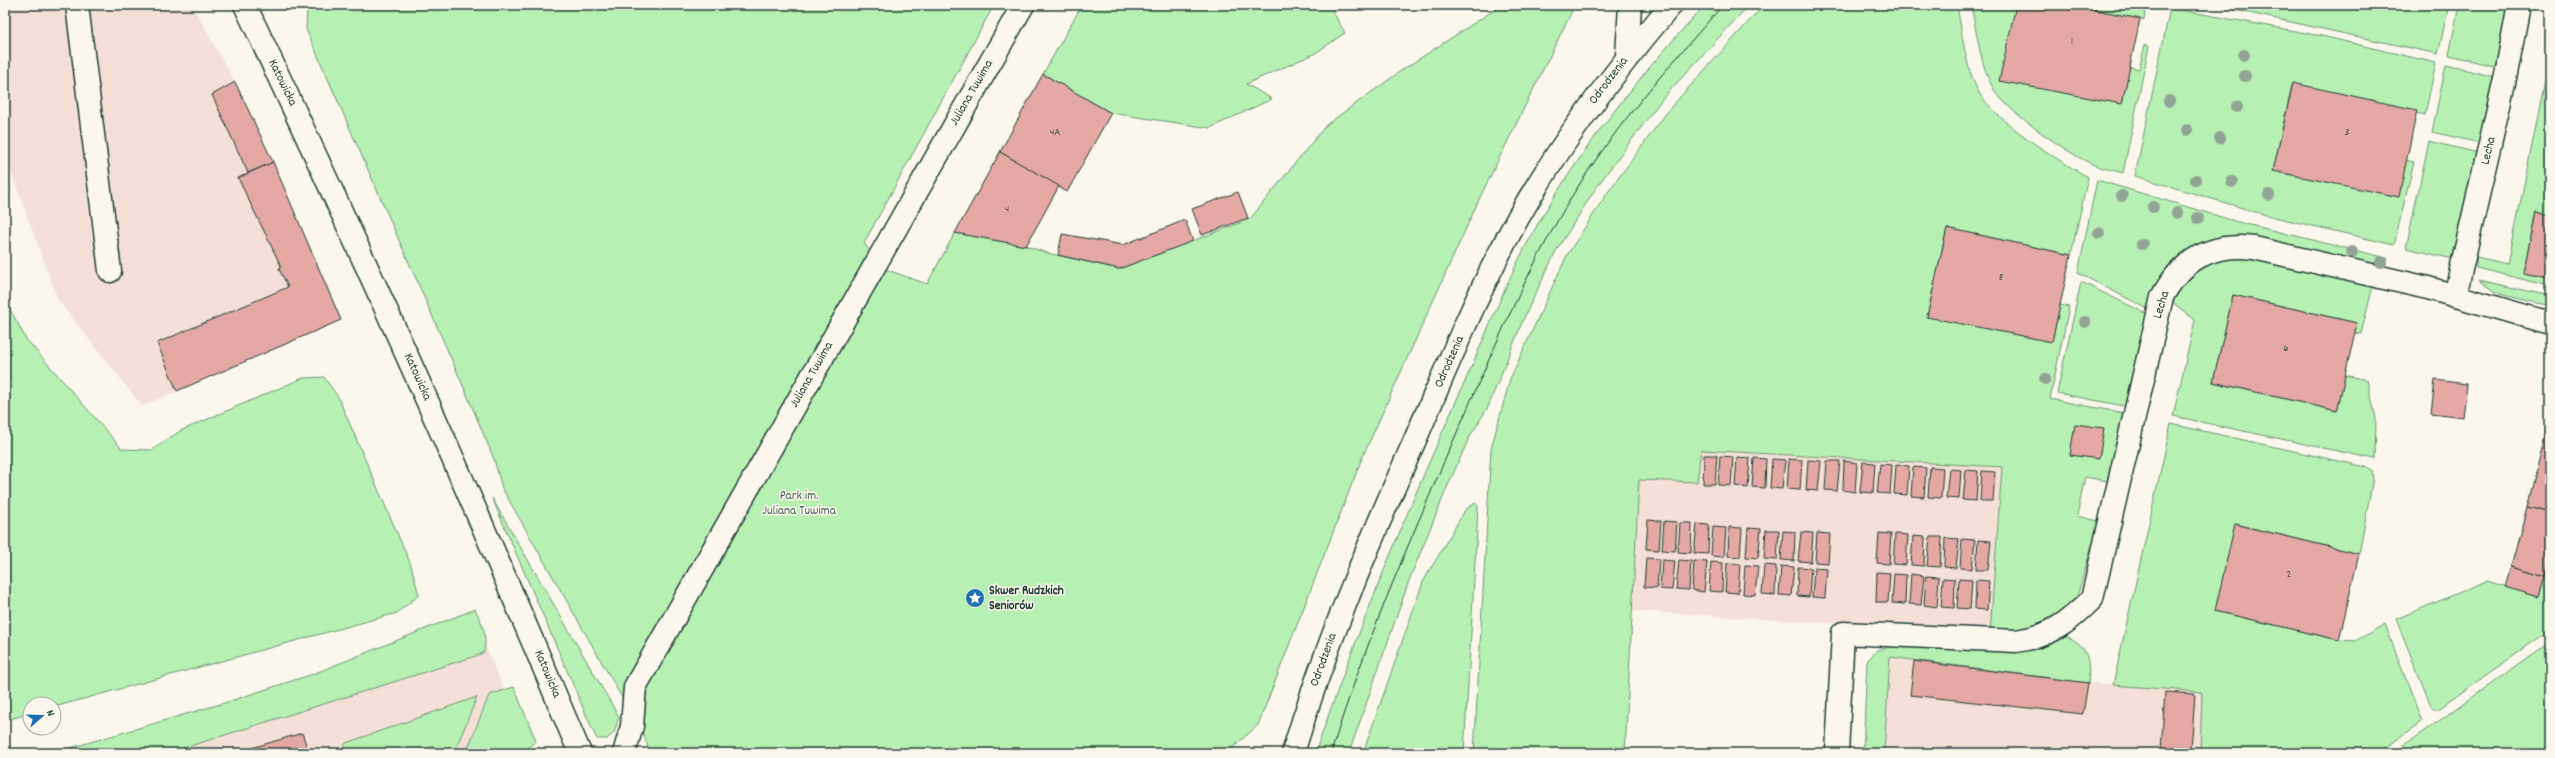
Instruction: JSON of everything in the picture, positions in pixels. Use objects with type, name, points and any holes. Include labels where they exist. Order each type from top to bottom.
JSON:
[{"type":"street","points":[[77,5],[110,271]]},
{"type":"street","name":"Katowicka","points":[[244,5],[331,187],[424,392],[580,753]]},
{"type":"street","name":"Juliana Tuwima","points":[[624,753],[632,726],[635,687],[1023,5]]},
{"type":"street","points":[[1628,56],[1630,5]]},
{"type":"street","name":"Odrodzenia","points":[[1296,744],[1334,634],[1378,523],[1478,298],[1518,218],[1557,155],[1600,91],[1671,5]]},
{"type":"street","name":"Lecha","points":[[2455,296],[2506,74],[2519,5]]},
{"type":"street","name":"Lecha","points":[[1836,753],[1843,633],[2016,641],[2037,638],[2065,625],[2092,599],[2162,297],[2179,271],[2203,254],[2218,248],[2234,246],[2285,255],[2455,296],[2545,322]]},
{"type":"street","points":[[1278,753],[1296,744]]},
{"type":"shaded area","points":[[5,5],[192,5],[235,82],[273,162],[341,320],[142,406],[58,300],[5,156]]},
{"type":"shaded area","points":[[1700,450],[2003,467],[1990,633],[1633,611],[1639,480],[1697,482]]},
{"type":"shaded area","points":[[485,645],[504,690],[514,687],[536,741],[528,749],[529,753],[163,753],[484,652]]},
{"type":"shaded area","points":[[1890,657],[2102,684],[2203,692],[2200,753],[1884,753]]},
{"type":"green space","name":"Park im. Juliana Tuwima","points":[[309,5],[994,5],[864,243],[882,268],[927,284],[955,233],[1026,246],[1047,253],[1119,269],[1250,219],[1326,125],[1405,68],[1502,5],[1575,5],[1482,193],[1362,458],[1258,725],[1227,753],[650,753],[644,736],[502,488],[494,459],[465,390],[306,29],[307,9]]},
{"type":"green space","points":[[1082,5],[1329,5],[1345,33],[1314,54],[1246,84],[1272,99],[1210,128],[1111,113],[1043,74]]},
{"type":"green space","points":[[1705,5],[1749,5],[1662,99],[1598,185],[1556,251],[1523,320],[1488,407],[1469,438],[1446,490],[1410,578],[1349,753],[1315,753],[1368,610],[1406,516],[1499,302],[1525,247],[1553,199],[1613,112],[1681,31]]},
{"type":"green space","points":[[1764,5],[1957,5],[1964,49],[1970,71],[1978,91],[1987,103],[1998,115],[2028,139],[2088,177],[2071,255],[1947,228],[1927,316],[2052,342],[2060,305],[2069,307],[2050,399],[2124,413],[2107,481],[2085,477],[2077,516],[2099,521],[2076,600],[2058,617],[2035,629],[1990,633],[2002,467],[1701,450],[1697,482],[1639,480],[1625,753],[1474,753],[1491,449],[1510,379],[1567,255],[1608,192],[1671,107]]},
{"type":"green space","points":[[1971,5],[2016,5],[2130,67],[2139,69],[2145,45],[2149,46],[2123,173],[2097,166],[2083,160],[2025,121],[2001,99],[1989,81],[1980,49]]},
{"type":"green space","points":[[2073,5],[2147,5],[2144,20]]},
{"type":"green space","points":[[2212,5],[2449,5],[2438,54]]},
{"type":"green space","points":[[2459,5],[2510,5],[2497,67],[2449,55]]},
{"type":"green space","points":[[2170,8],[2322,36],[2436,63],[2425,115],[2416,113],[2416,110],[2292,84],[2273,171],[2406,160],[2414,162],[2394,245],[2266,215],[2135,176]]},
{"type":"green space","points":[[2550,56],[2550,215],[2536,212],[2523,272],[2550,279],[2550,286],[2476,268],[2476,257],[2508,264]]},
{"type":"green space","points":[[2446,65],[2495,77],[2480,143],[2432,132]]},
{"type":"green space","points":[[2429,141],[2478,153],[2453,259],[2406,248]]},
{"type":"green space","points":[[2097,180],[2238,222],[2387,258],[2385,267],[2247,236],[2221,236],[2193,248],[2169,265],[2153,288],[2148,309],[2078,273]]},
{"type":"green space","points":[[2253,257],[2373,286],[2361,334],[2355,333],[2357,323],[2233,295],[2213,382],[2337,411],[2345,375],[2367,380],[2376,418],[2375,459],[2173,416],[2195,320],[2172,302],[2179,289],[2195,271],[2226,259]]},
{"type":"green space","points":[[2479,280],[2550,296],[2550,306],[2499,294]]},
{"type":"green space","points":[[2081,282],[2147,314],[2126,405],[2124,406],[2057,393]]},
{"type":"green space","points":[[5,300],[26,339],[122,449],[152,450],[180,431],[303,378],[324,377],[338,397],[411,565],[419,595],[397,613],[62,705],[62,696],[22,696],[22,716],[5,720]]},
{"type":"green space","points":[[2171,424],[2366,467],[2372,471],[2373,478],[2359,554],[2236,524],[2215,611],[2339,640],[2355,641],[2385,624],[2422,722],[2378,753],[2200,753],[2202,692],[2113,685]]},
{"type":"green space","points":[[492,498],[619,717],[614,733],[607,739],[597,739],[594,733]]},
{"type":"green space","points":[[1475,503],[1478,506],[1464,753],[1363,753],[1423,582],[1465,510]]},
{"type":"green space","points":[[2550,557],[2550,630],[2437,710],[2432,708],[2396,619],[2487,581],[2539,597]]},
{"type":"green space","points":[[475,609],[485,635],[484,652],[479,655],[168,753],[53,753],[224,703],[313,674]]},
{"type":"green space","points":[[2058,635],[2075,641],[2081,645],[2085,651],[2089,666],[2088,683],[1890,657],[1884,753],[1863,753],[1867,661],[1877,650],[1894,646],[1943,649],[2023,650]]},
{"type":"green space","points":[[2550,642],[2550,753],[2394,753]]},
{"type":"green space","points":[[514,687],[536,741],[521,750],[513,752],[494,754],[466,753],[489,695]]},
{"type":"green space","points":[[477,697],[454,753],[437,753],[434,746],[412,753],[340,753],[346,743]]},
{"type":"building","points":[[135,5],[144,5],[137,9]]},
{"type":"building","points":[[2016,5],[2073,5],[2140,19],[2122,104],[1999,81]]},
{"type":"building","points":[[1043,74],[1111,113],[1067,192],[1000,152]]},
{"type":"building","points":[[235,82],[273,162],[248,173],[212,95]]},
{"type":"building","points":[[2293,83],[2417,110],[2399,197],[2273,171]]},
{"type":"building","points":[[1000,152],[1059,186],[1026,246],[955,233]]},
{"type":"building","points":[[273,162],[341,320],[177,391],[157,343],[288,287],[279,269],[281,266],[238,178]]},
{"type":"building","points":[[1238,192],[1248,218],[1202,235],[1192,209]]},
{"type":"building","points":[[2536,212],[2550,215],[2550,278],[2523,273]]},
{"type":"building","points":[[1185,220],[1193,241],[1119,269],[1058,255],[1062,234],[1123,245]]},
{"type":"building","points":[[1947,228],[2071,255],[2052,342],[1927,317]]},
{"type":"building","points":[[2233,295],[2357,323],[2337,411],[2213,382]]},
{"type":"building","points":[[2435,380],[2467,384],[2463,417],[2431,413]]},
{"type":"building","points":[[2550,417],[2550,513],[2527,507]]},
{"type":"building","points":[[2075,424],[2104,428],[2099,459],[2070,455]]},
{"type":"building","points":[[1704,455],[1717,455],[1715,484],[1703,484]]},
{"type":"building","points":[[1720,456],[1733,457],[1731,486],[1718,485]]},
{"type":"building","points":[[1737,457],[1750,458],[1748,488],[1735,486]]},
{"type":"building","points":[[1754,458],[1766,459],[1765,488],[1752,487]]},
{"type":"building","points":[[1772,459],[1785,460],[1782,489],[1770,488]]},
{"type":"building","points":[[1789,459],[1802,460],[1800,490],[1787,489]]},
{"type":"building","points":[[1808,460],[1821,461],[1818,491],[1806,490]]},
{"type":"building","points":[[1827,461],[1840,461],[1837,491],[1825,490]]},
{"type":"building","points":[[1844,461],[1857,463],[1855,492],[1843,490]]},
{"type":"building","points":[[1863,462],[1875,463],[1873,493],[1860,492]]},
{"type":"building","points":[[1880,464],[1892,465],[1890,494],[1877,493]]},
{"type":"building","points":[[1896,465],[1909,466],[1907,495],[1894,494]]},
{"type":"building","points":[[1913,467],[1926,468],[1924,497],[1911,496]]},
{"type":"building","points":[[1930,467],[1943,468],[1941,498],[1928,497]]},
{"type":"building","points":[[1949,469],[1961,470],[1959,499],[1946,498]]},
{"type":"building","points":[[1966,470],[1978,471],[1976,501],[1963,500]]},
{"type":"building","points":[[1982,471],[1995,472],[1993,501],[1980,501]]},
{"type":"building","points":[[2527,507],[2550,513],[2550,558],[2545,577],[2511,567]]},
{"type":"building","points":[[1648,520],[1661,521],[1659,550],[1646,549]]},
{"type":"building","points":[[1664,521],[1677,522],[1675,551],[1662,550]]},
{"type":"building","points":[[1680,523],[1692,523],[1691,553],[1678,552]]},
{"type":"building","points":[[1697,524],[1709,525],[1708,554],[1694,553]]},
{"type":"building","points":[[2235,524],[2359,554],[2339,640],[2215,611]]},
{"type":"building","points":[[1713,527],[1726,528],[1724,557],[1711,556]]},
{"type":"building","points":[[1729,527],[1742,528],[1740,557],[1728,556]]},
{"type":"building","points":[[1748,528],[1761,529],[1758,558],[1746,557]]},
{"type":"building","points":[[1766,530],[1779,530],[1777,560],[1764,559]]},
{"type":"building","points":[[1783,531],[1795,532],[1794,561],[1781,560]]},
{"type":"building","points":[[1801,532],[1813,533],[1811,562],[1798,561]]},
{"type":"building","points":[[1817,533],[1830,534],[1828,563],[1815,562]]},
{"type":"building","points":[[1879,533],[1891,534],[1889,564],[1877,563]]},
{"type":"building","points":[[1895,534],[1908,535],[1906,565],[1893,564]]},
{"type":"building","points":[[1913,536],[1925,537],[1924,566],[1911,565]]},
{"type":"building","points":[[1930,537],[1942,537],[1940,567],[1927,566]]},
{"type":"building","points":[[1945,538],[1959,539],[1956,568],[1944,567]]},
{"type":"building","points":[[1962,539],[1975,540],[1972,569],[1960,568]]},
{"type":"building","points":[[1978,540],[1991,541],[1988,570],[1976,570]]},
{"type":"building","points":[[1646,558],[1659,559],[1657,588],[1644,587]]},
{"type":"building","points":[[1662,560],[1675,561],[1672,590],[1660,589]]},
{"type":"building","points":[[1679,560],[1691,561],[1689,590],[1676,589]]},
{"type":"building","points":[[1694,561],[1707,562],[1704,592],[1692,590]]},
{"type":"building","points":[[1711,562],[1723,563],[1722,592],[1709,591]]},
{"type":"building","points":[[1727,563],[1740,564],[1738,593],[1725,592]]},
{"type":"building","points":[[1745,565],[1758,566],[1755,595],[1743,594]]},
{"type":"building","points":[[1764,565],[1776,566],[1775,595],[1762,594]]},
{"type":"building","points":[[1781,566],[1794,567],[1791,596],[1779,595]]},
{"type":"building","points":[[1798,567],[1811,568],[1809,597],[1797,596]]},
{"type":"building","points":[[2511,567],[2545,577],[2539,597],[2505,587]]},
{"type":"building","points":[[1814,568],[1827,569],[1825,598],[1812,597]]},
{"type":"building","points":[[1877,572],[1890,573],[1888,602],[1876,602]]},
{"type":"building","points":[[1894,574],[1906,575],[1905,604],[1892,603]]},
{"type":"building","points":[[1911,574],[1924,576],[1921,605],[1909,604]]},
{"type":"building","points":[[1926,576],[1939,577],[1937,607],[1924,605]]},
{"type":"building","points":[[1943,578],[1955,579],[1954,608],[1941,607]]},
{"type":"building","points":[[1959,579],[1972,580],[1970,609],[1957,608]]},
{"type":"building","points":[[1976,580],[1989,581],[1987,610],[1975,609]]},
{"type":"building","points":[[1914,661],[2088,683],[2083,714],[1910,695]]},
{"type":"building","points":[[2165,692],[2195,694],[2191,752],[2161,750]]},
{"type":"building","points":[[302,733],[309,753],[235,753]]},
{"type":"tram line","points":[[1331,753],[1371,636],[1402,560],[1493,351],[1538,257],[1572,196],[1606,145],[1643,97],[1723,5]]},
{"type":"place","name":"Skwer Rudzkich Seniorów","points":[[975,598]]}]
